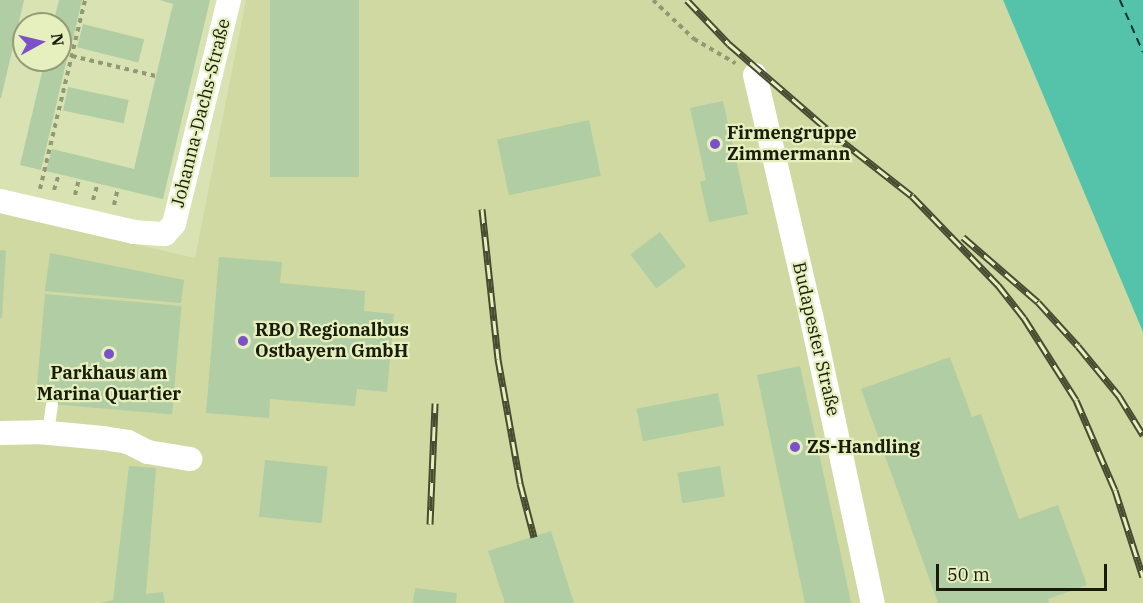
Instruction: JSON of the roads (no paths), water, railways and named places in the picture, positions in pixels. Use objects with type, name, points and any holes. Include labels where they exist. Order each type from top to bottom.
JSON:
[{"type":"street","name":"Johanna-Dachs-Straße","points":[[0,201],[134,232],[165,234],[174,224],[229,0]]},
{"type":"street","name":"Budapester Straße","points":[[755,75],[812,315],[873,603]]},
{"type":"street","points":[[0,433],[48,433],[128,442],[148,452],[190,459]]},
{"type":"lane","points":[[48,433],[52,404]]},
{"type":"water","points":[[1003,0],[1143,0],[1143,332]]},
{"type":"railway","points":[[687,0],[729,44],[833,134],[912,196],[998,285],[1024,318],[1076,400],[1115,490],[1143,577]]},
{"type":"railway","points":[[482,209],[498,359],[520,483],[534,537]]},
{"type":"railway","points":[[963,237],[1038,302],[1119,396],[1143,435]]},
{"type":"railway","points":[[430,524],[435,403]]},
{"type":"place","name":"Firmengruppe Zimmermann","points":[[715,144]]},
{"type":"place","name":"RBO Regionalbus Ostbayern GmbH","points":[[243,341]]},
{"type":"place","name":"Parkhaus am Marina Quartier","points":[[109,354]]},
{"type":"place","name":"ZS-Handling","points":[[795,447]]}]
